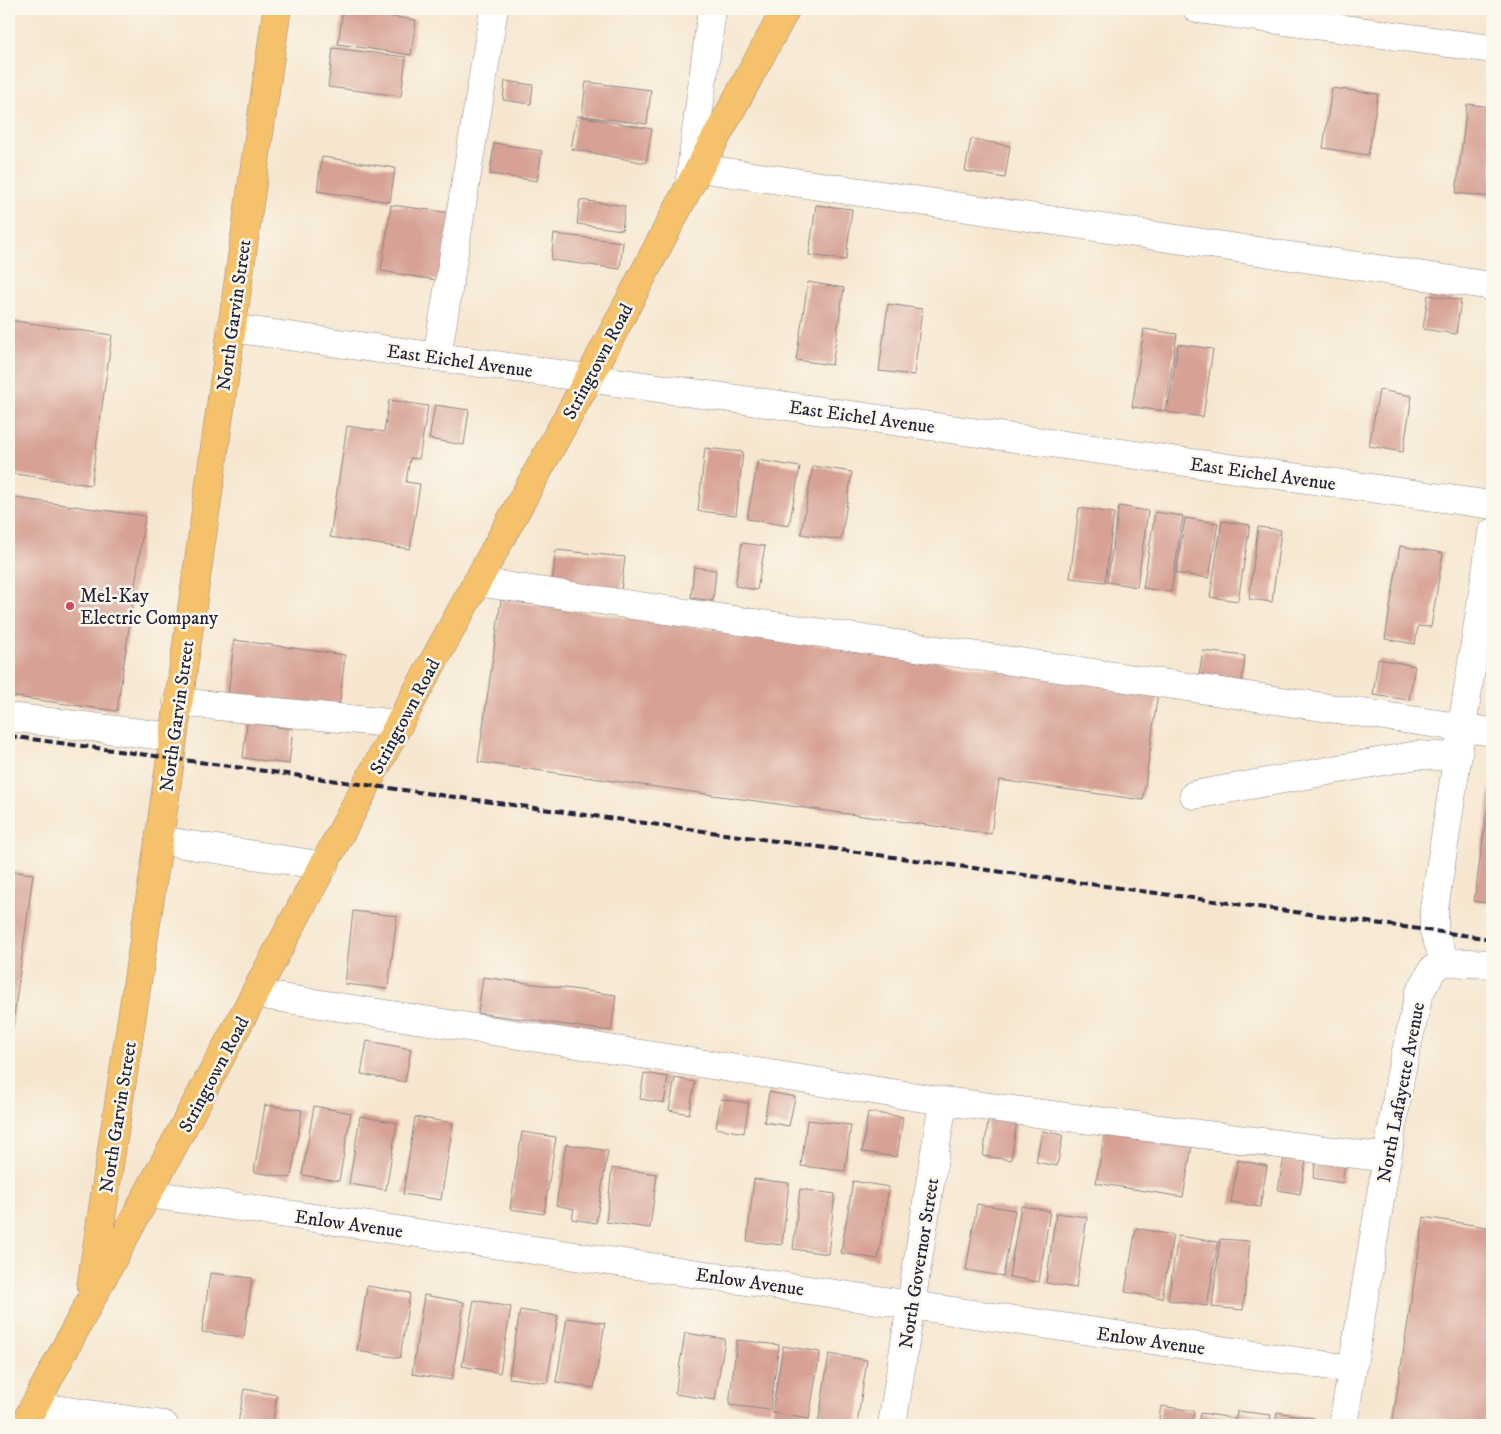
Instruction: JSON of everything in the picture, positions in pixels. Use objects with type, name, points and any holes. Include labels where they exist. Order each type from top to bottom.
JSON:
[{"type":"main road","name":"North Garvin Street","points":[[88,1304],[159,840],[172,737],[277,9]]},
{"type":"main road","name":"Stringtown Road","points":[[29,1416],[399,724],[589,378],[694,177],[786,9]]},
{"type":"street","points":[[437,356],[494,9]]},
{"type":"street","points":[[712,9],[694,177],[1492,286]]},
{"type":"street","points":[[1197,9],[1492,49]]},
{"type":"street","name":"East Eichel Avenue","points":[[231,328],[1492,505]]},
{"type":"street","points":[[1492,533],[1456,757],[1434,910],[1434,931],[1446,962],[1492,964]]},
{"type":"street","points":[[477,582],[1492,732]]},
{"type":"street","points":[[177,702],[399,724]]},
{"type":"street","points":[[9,717],[172,737]]},
{"type":"street","points":[[1194,795],[1417,755],[1456,757]]},
{"type":"street","points":[[159,840],[324,866]]},
{"type":"street","name":"North Lafayette Avenue","points":[[1343,1425],[1401,1074],[1419,994],[1433,969],[1446,962]]},
{"type":"street","points":[[256,994],[943,1101],[1387,1158]]},
{"type":"street","name":"North Governor Street","points":[[892,1425],[943,1101]]},
{"type":"street","name":"Enlow Avenue","points":[[149,1194],[1351,1369]]},
{"type":"street","points":[[29,1416],[164,1425]]},
{"type":"building","points":[[343,10],[416,20],[411,55],[338,44]]},
{"type":"building","points":[[333,48],[406,57],[401,96],[328,87]]},
{"type":"building","points":[[505,81],[533,85],[531,104],[503,100]]},
{"type":"building","points":[[586,82],[651,90],[647,124],[582,116]]},
{"type":"building","points":[[1332,88],[1378,94],[1368,155],[1323,148]]},
{"type":"building","points":[[1467,104],[1492,107],[1492,197],[1456,193]]},
{"type":"building","points":[[577,116],[652,129],[646,163],[571,149]]},
{"type":"building","points":[[971,139],[1010,146],[1005,178],[965,171]]},
{"type":"building","points":[[494,143],[542,151],[537,181],[490,174]]},
{"type":"building","points":[[322,157],[395,168],[390,202],[317,191]]},
{"type":"building","points":[[580,200],[625,206],[622,230],[577,224]]},
{"type":"building","points":[[391,205],[452,213],[442,281],[381,271]]},
{"type":"building","points":[[816,205],[852,209],[846,260],[809,255]]},
{"type":"building","points":[[554,234],[623,242],[620,269],[551,260]]},
{"type":"building","points":[[808,282],[844,288],[832,365],[796,360]]},
{"type":"building","points":[[1428,295],[1461,300],[1456,334],[1423,329]]},
{"type":"building","points":[[888,304],[922,309],[914,375],[879,371]]},
{"type":"building","points":[[9,320],[112,335],[91,485],[9,473]]},
{"type":"building","points":[[1144,329],[1177,334],[1165,411],[1132,407]]},
{"type":"building","points":[[1178,344],[1213,349],[1203,417],[1167,412]]},
{"type":"building","points":[[1379,390],[1412,396],[1403,452],[1369,446]]},
{"type":"building","points":[[389,400],[428,406],[419,459],[410,458],[406,482],[420,484],[410,549],[330,537],[347,426],[384,432]]},
{"type":"building","points":[[435,405],[469,410],[464,445],[429,439]]},
{"type":"building","points":[[705,448],[743,452],[736,515],[698,511]]},
{"type":"building","points":[[758,460],[800,467],[789,526],[747,519]]},
{"type":"building","points":[[813,466],[852,472],[841,540],[801,534]]},
{"type":"building","name":"Mel-Kay Electric Company","points":[[9,497],[145,516],[117,711],[9,696]]},
{"type":"building","points":[[1119,506],[1148,511],[1137,587],[1107,582]]},
{"type":"building","points":[[1079,508],[1114,513],[1105,582],[1070,578]]},
{"type":"building","points":[[1155,512],[1183,516],[1171,592],[1143,588]]},
{"type":"building","points":[[1185,518],[1218,523],[1209,578],[1176,573]]},
{"type":"building","points":[[1222,521],[1250,525],[1238,601],[1210,597]]},
{"type":"building","points":[[1258,527],[1281,530],[1272,602],[1249,599]]},
{"type":"building","points":[[742,543],[765,546],[757,590],[735,586]]},
{"type":"building","points":[[1400,546],[1443,553],[1431,627],[1418,626],[1415,644],[1385,639]]},
{"type":"building","points":[[556,550],[625,557],[621,591],[552,584]]},
{"type":"building","points":[[694,567],[716,570],[713,601],[691,598]]},
{"type":"building","points":[[501,600],[1158,692],[1143,800],[999,780],[991,834],[478,762]]},
{"type":"building","points":[[234,640],[345,655],[339,710],[228,697]]},
{"type":"building","points":[[1203,651],[1245,656],[1242,681],[1199,675]]},
{"type":"building","points":[[1378,659],[1415,666],[1409,700],[1373,695]]},
{"type":"building","points":[[247,723],[293,729],[289,764],[243,758]]},
{"type":"building","points":[[1492,784],[1492,904],[1474,901]]},
{"type":"building","points":[[9,871],[33,874],[10,1046],[9,1046]]},
{"type":"building","points":[[353,911],[397,916],[388,989],[345,984]]},
{"type":"building","points":[[483,977],[616,995],[611,1031],[478,1013]]},
{"type":"building","points":[[367,1041],[411,1049],[405,1082],[361,1074]]},
{"type":"building","points":[[644,1073],[668,1077],[664,1103],[640,1099]]},
{"type":"building","points":[[675,1078],[695,1082],[689,1114],[669,1110]]},
{"type":"building","points":[[769,1092],[795,1097],[789,1126],[764,1122]]},
{"type":"building","points":[[721,1099],[749,1103],[744,1133],[716,1128]]},
{"type":"building","points":[[265,1105],[302,1110],[291,1178],[254,1172]]},
{"type":"building","points":[[314,1106],[351,1113],[339,1181],[302,1175]]},
{"type":"building","points":[[868,1112],[903,1117],[897,1157],[862,1152]]},
{"type":"building","points":[[360,1116],[397,1123],[386,1190],[349,1184]]},
{"type":"building","points":[[989,1116],[1017,1120],[1011,1160],[983,1156]]},
{"type":"building","points":[[415,1117],[453,1123],[441,1200],[403,1194]]},
{"type":"building","points":[[807,1120],[851,1125],[845,1171],[801,1166]]},
{"type":"building","points":[[1106,1125],[1193,1140],[1183,1197],[1096,1183]]},
{"type":"building","points":[[1042,1131],[1063,1135],[1057,1166],[1036,1162]]},
{"type":"building","points":[[522,1132],[556,1137],[544,1214],[510,1209]]},
{"type":"building","points":[[566,1144],[608,1151],[596,1223],[572,1219],[574,1209],[556,1205]]},
{"type":"building","points":[[1284,1157],[1306,1161],[1300,1194],[1278,1190]]},
{"type":"building","points":[[1316,1159],[1345,1164],[1342,1183],[1313,1178]]},
{"type":"building","points":[[1238,1160],[1267,1166],[1260,1207],[1231,1202]]},
{"type":"building","points":[[612,1168],[657,1174],[650,1228],[606,1222]]},
{"type":"building","points":[[754,1179],[789,1183],[782,1245],[747,1241]]},
{"type":"building","points":[[853,1181],[889,1187],[878,1259],[841,1253]]},
{"type":"building","points":[[800,1189],[835,1194],[828,1254],[793,1249]]},
{"type":"building","points":[[977,1204],[1015,1210],[1003,1276],[966,1270]]},
{"type":"building","points":[[1021,1206],[1050,1211],[1039,1282],[1009,1277]]},
{"type":"building","points":[[1056,1213],[1087,1217],[1076,1288],[1046,1283]]},
{"type":"building","points":[[1424,1217],[1492,1228],[1492,1425],[1392,1425]]},
{"type":"building","points":[[1136,1228],[1173,1235],[1162,1298],[1125,1292]]},
{"type":"building","points":[[1178,1236],[1218,1242],[1207,1306],[1168,1300]]},
{"type":"building","points":[[1220,1239],[1250,1241],[1243,1310],[1212,1307]]},
{"type":"building","points":[[210,1273],[252,1278],[244,1337],[202,1332]]},
{"type":"building","points":[[367,1286],[410,1293],[400,1358],[357,1351]]},
{"type":"building","points":[[424,1295],[464,1302],[452,1380],[412,1374]]},
{"type":"building","points":[[474,1300],[511,1307],[500,1373],[462,1366]]},
{"type":"building","points":[[520,1310],[558,1316],[547,1383],[509,1378]]},
{"type":"building","points":[[567,1318],[605,1323],[594,1388],[556,1382]]},
{"type":"building","points":[[685,1333],[725,1339],[715,1400],[675,1394]]},
{"type":"building","points":[[737,1340],[779,1345],[770,1410],[729,1405]]},
{"type":"building","points":[[783,1346],[820,1352],[809,1419],[772,1413]]},
{"type":"building","points":[[829,1354],[867,1360],[857,1425],[818,1425]]},
{"type":"building","points":[[244,1389],[277,1395],[272,1425],[238,1424]]},
{"type":"building","points":[[1161,1406],[1194,1411],[1192,1425],[1158,1425]]},
{"type":"building","points":[[1237,1411],[1271,1415],[1269,1425],[1235,1425]]},
{"type":"building","points":[[1277,1412],[1314,1418],[1313,1425],[1275,1425]]},
{"type":"building","points":[[1200,1413],[1234,1418],[1233,1425],[1198,1425]]},
{"type":"railway","points":[[9,736],[1492,939]]},
{"type":"place","name":"Mel-Kay Electric Company","points":[[70,606]]}]
